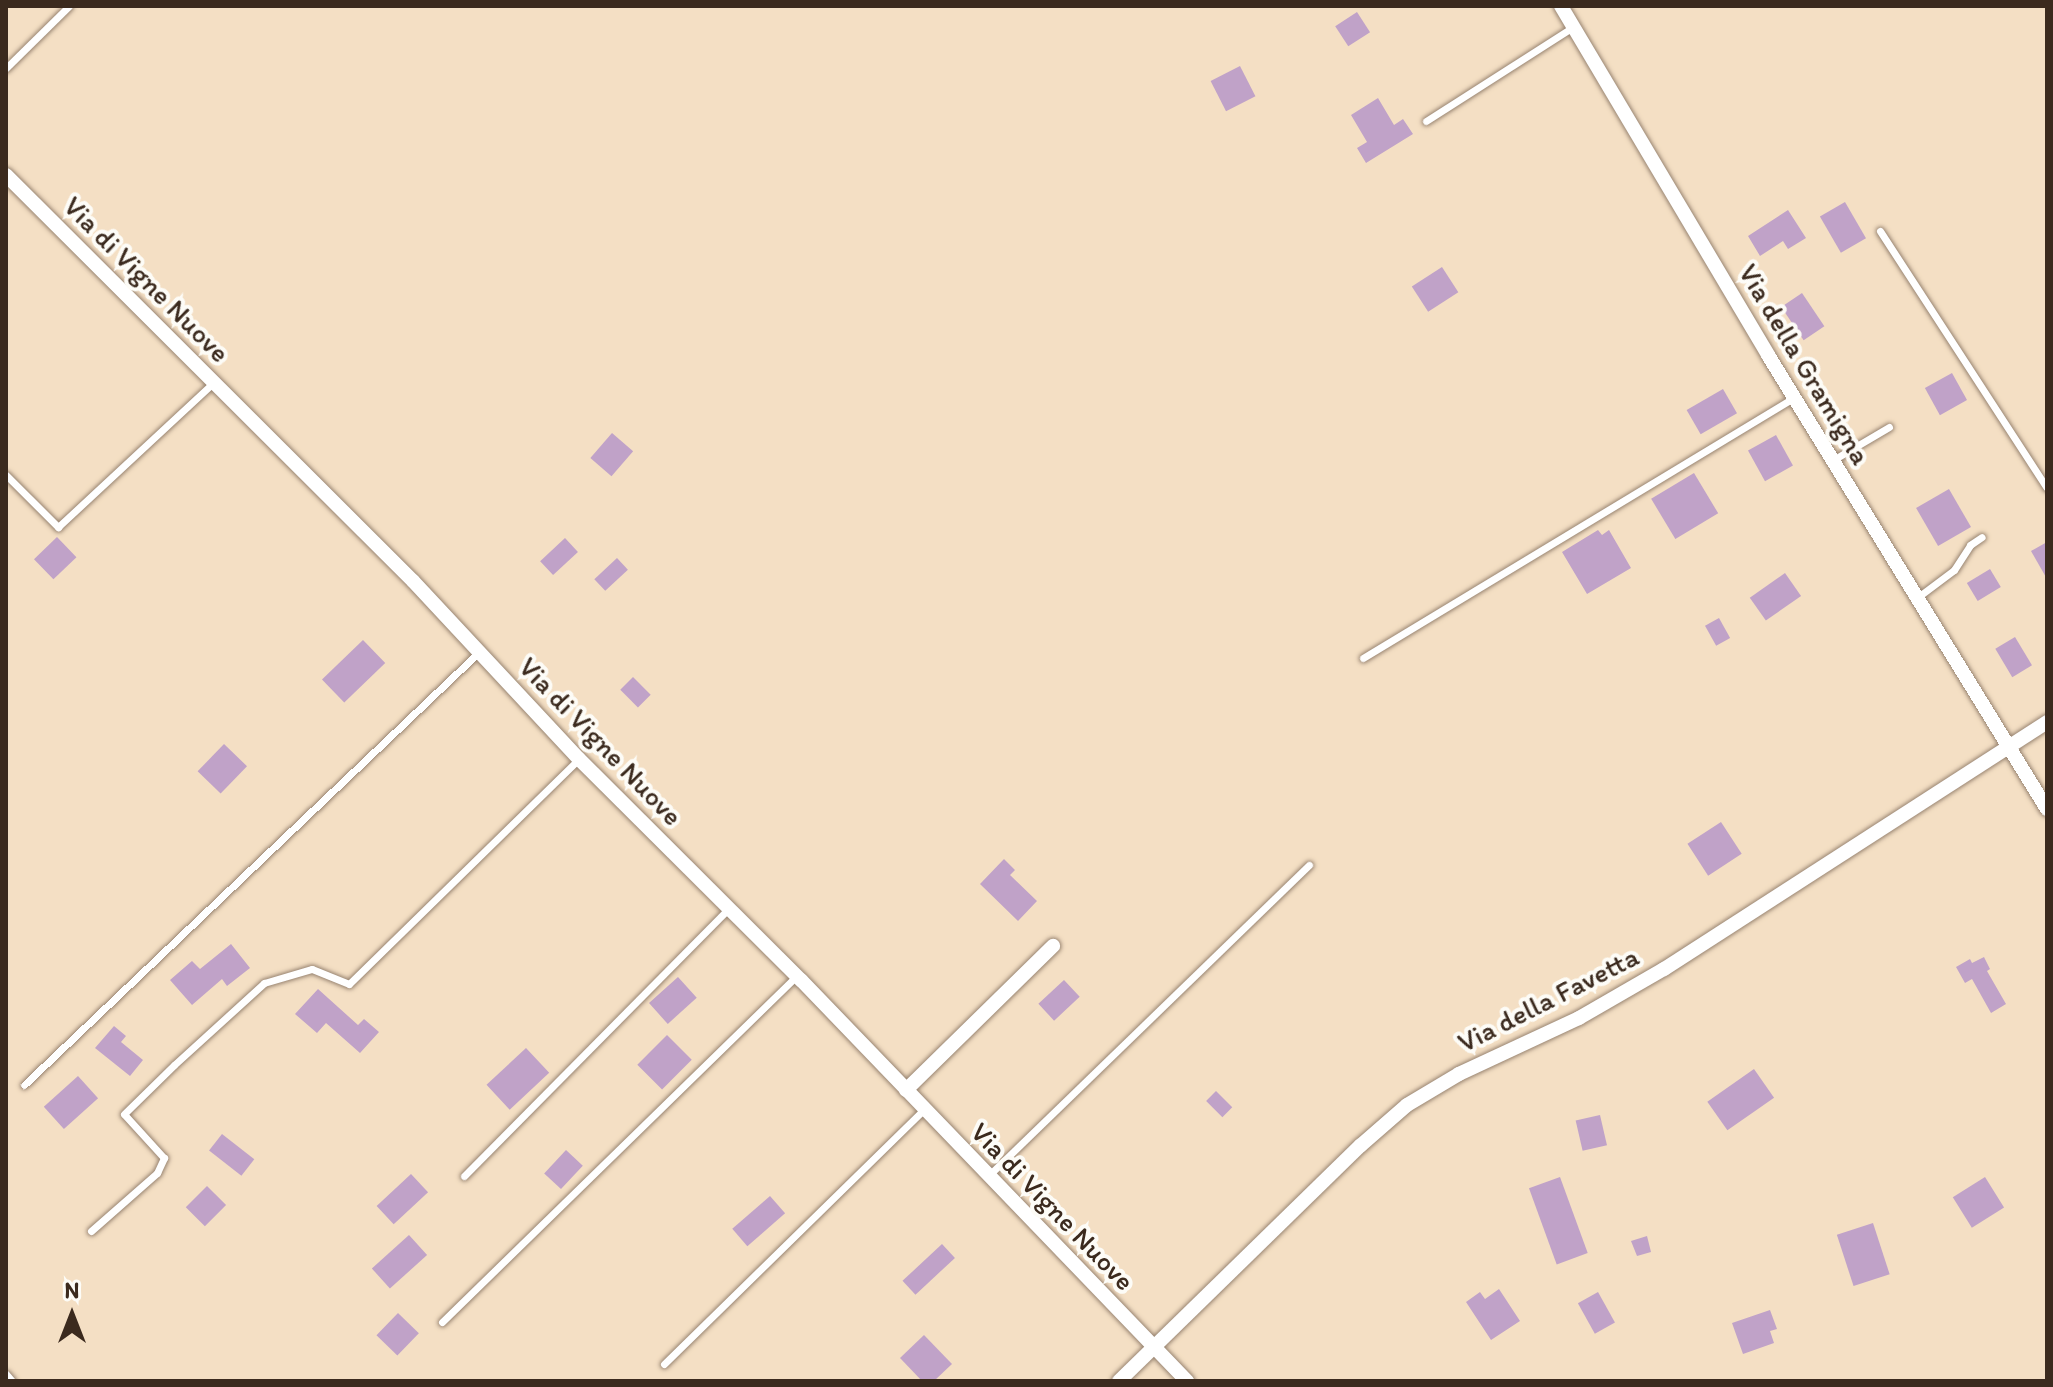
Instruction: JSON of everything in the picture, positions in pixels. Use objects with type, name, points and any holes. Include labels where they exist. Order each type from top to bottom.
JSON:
[{"type":"street","name":"Via della Gramigna","points":[[1561,6],[2047,809]]},
{"type":"street","name":"Via di Vigne Nuove","points":[[6,175],[479,652],[579,759],[797,975],[1187,1381]]},
{"type":"street","name":"Via della Favetta","points":[[1119,1381],[1360,1146],[1407,1105],[1449,1079],[1579,1018],[1638,984],[2047,722]]},
{"type":"street","points":[[906,1090],[1053,946]]},
{"type":"lane","points":[[6,68],[69,6]]},
{"type":"lane","points":[[1426,121],[1573,27]]},
{"type":"lane","points":[[1880,231],[2047,488]]},
{"type":"lane","points":[[6,475],[58,527],[214,382]]},
{"type":"lane","points":[[1363,658],[1795,397]]},
{"type":"lane","points":[[1833,460],[1889,427]]},
{"type":"lane","points":[[1918,597],[1954,570],[1970,545],[1982,537]]},
{"type":"lane","points":[[24,1085],[479,652]]},
{"type":"lane","points":[[91,1231],[157,1173],[164,1158],[124,1114],[174,1065],[264,983],[312,969],[349,984],[579,759]]},
{"type":"lane","points":[[988,1176],[1309,865]]},
{"type":"lane","points":[[464,1176],[729,908]]},
{"type":"lane","points":[[442,1322],[797,975]]},
{"type":"lane","points":[[664,1364],[924,1109]]},
{"type":"lane","points":[[6,1374],[12,1381]]},
{"type":"building","points":[[1357,12],[1370,32],[1348,46],[1335,26]]},
{"type":"building","points":[[1240,66],[1255,96],[1226,111],[1211,81]]},
{"type":"building","points":[[1378,98],[1394,125],[1403,119],[1413,134],[1366,163],[1357,148],[1367,142],[1351,115]]},
{"type":"building","points":[[1845,202],[1866,238],[1841,253],[1820,216]]},
{"type":"building","points":[[1788,210],[1806,238],[1788,249],[1783,241],[1760,256],[1748,236]]},
{"type":"building","points":[[1442,267],[1458,292],[1428,312],[1412,287]]},
{"type":"building","points":[[1802,293],[1824,326],[1804,340],[1781,307]]},
{"type":"building","points":[[1952,373],[1967,400],[1940,415],[1925,388]]},
{"type":"building","points":[[1723,389],[1737,413],[1701,434],[1687,410]]},
{"type":"building","points":[[612,433],[633,451],[611,476],[590,458]]},
{"type":"building","points":[[1776,435],[1793,466],[1765,481],[1748,451]]},
{"type":"building","points":[[1694,473],[1718,513],[1675,539],[1651,499]]},
{"type":"building","points":[[1949,489],[1971,527],[1938,546],[1916,508]]},
{"type":"building","points":[[1598,530],[1602,535],[1609,530],[1631,568],[1587,594],[1562,552]]},
{"type":"building","points":[[57,537],[76,557],[53,579],[34,559]]},
{"type":"building","points":[[565,538],[578,552],[553,575],[540,561]]},
{"type":"building","points":[[2047,542],[2047,579],[2031,551]]},
{"type":"building","points":[[617,558],[628,570],[605,591],[594,579]]},
{"type":"building","points":[[1990,569],[2001,587],[1978,601],[1967,583]]},
{"type":"building","points":[[1785,573],[1801,596],[1766,621],[1750,598]]},
{"type":"building","points":[[1719,618],[1730,638],[1716,646],[1705,626]]},
{"type":"building","points":[[2015,637],[2032,665],[2012,677],[1995,649]]},
{"type":"building","points":[[363,640],[385,663],[344,703],[322,680]]},
{"type":"building","points":[[633,677],[651,695],[638,707],[620,690]]},
{"type":"building","points":[[224,744],[247,766],[221,794],[198,771]]},
{"type":"building","points":[[1721,822],[1742,854],[1708,876],[1687,844]]},
{"type":"building","points":[[1004,859],[1015,870],[1010,875],[1037,901],[1018,921],[980,884]]},
{"type":"building","points":[[231,944],[250,968],[227,986],[222,979],[192,1005],[170,980],[192,961],[200,969]]},
{"type":"building","points":[[1984,957],[1990,969],[1987,971],[2006,1004],[1991,1013],[1972,979],[1965,983],[1956,967],[1970,959],[1972,963]]},
{"type":"building","points":[[678,977],[697,998],[668,1024],[649,1003]]},
{"type":"building","points":[[1064,980],[1080,997],[1054,1021],[1038,1004]]},
{"type":"building","points":[[318,989],[358,1025],[364,1019],[379,1032],[360,1053],[326,1023],[317,1033],[295,1014]]},
{"type":"building","points":[[114,1026],[126,1036],[121,1042],[143,1060],[130,1076],[95,1048]]},
{"type":"building","points":[[667,1035],[692,1060],[662,1089],[637,1065]]},
{"type":"building","points":[[526,1048],[549,1073],[510,1110],[487,1085]]},
{"type":"building","points":[[1754,1069],[1774,1098],[1727,1130],[1707,1102]]},
{"type":"building","points":[[78,1076],[98,1098],[64,1129],[44,1107]]},
{"type":"building","points":[[1216,1091],[1232,1107],[1222,1117],[1206,1101]]},
{"type":"building","points":[[1600,1115],[1607,1145],[1583,1151],[1576,1121]]},
{"type":"building","points":[[222,1134],[254,1159],[241,1176],[209,1151]]},
{"type":"building","points":[[566,1150],[583,1166],[561,1189],[544,1173]]},
{"type":"building","points":[[411,1174],[428,1192],[394,1224],[377,1206]]},
{"type":"building","points":[[1560,1177],[1588,1253],[1557,1264],[1529,1188]]},
{"type":"building","points":[[1985,1177],[2004,1208],[1972,1228],[1953,1197]]},
{"type":"building","points":[[207,1186],[226,1205],[205,1226],[186,1207]]},
{"type":"building","points":[[770,1196],[785,1213],[747,1246],[732,1229]]},
{"type":"building","points":[[1873,1223],[1890,1274],[1854,1286],[1837,1235]]},
{"type":"building","points":[[409,1235],[427,1255],[390,1289],[372,1268]]},
{"type":"building","points":[[1647,1236],[1651,1252],[1637,1256],[1631,1241]]},
{"type":"building","points":[[942,1244],[955,1258],[915,1295],[903,1281]]},
{"type":"building","points":[[1499,1289],[1520,1321],[1491,1340],[1466,1302],[1480,1292],[1485,1299]]},
{"type":"building","points":[[1598,1292],[1615,1323],[1595,1334],[1578,1303]]},
{"type":"building","points":[[1770,1310],[1777,1329],[1770,1331],[1774,1343],[1743,1354],[1732,1323]]},
{"type":"building","points":[[398,1313],[419,1333],[397,1355],[376,1335]]},
{"type":"building","points":[[924,1335],[952,1364],[934,1381],[922,1381],[900,1358]]}]
